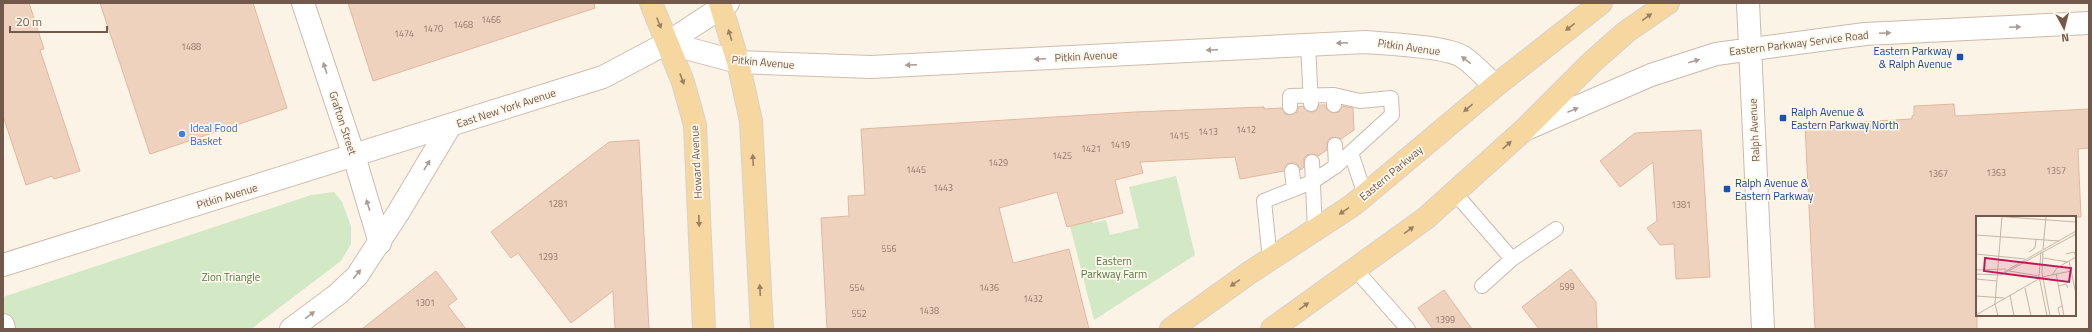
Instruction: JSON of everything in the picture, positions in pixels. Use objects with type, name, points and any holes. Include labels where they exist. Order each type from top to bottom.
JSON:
[{"type":"main road","name":"Howard Avenue","points":[[651,3],[683,82],[695,125],[704,329]]},
{"type":"main road","name":"Eastern Parkway","points":[[1171,329],[1270,260],[1316,231],[1365,195],[1495,86],[1600,3]]},
{"type":"main road","points":[[1272,329],[1426,218],[1524,130],[1591,63],[1626,32],[1668,3]]},
{"type":"main road","points":[[723,5],[738,62],[751,121],[762,329]]},
{"type":"street","name":"Grafton Street","points":[[303,3],[354,156],[380,243]]},
{"type":"street","name":"Ralph Avenue","points":[[1748,3],[1763,329]]},
{"type":"street","name":"East New York Avenue","points":[[291,329],[338,294],[357,276],[380,243],[450,126],[603,77],[667,43],[723,5]]},
{"type":"street","name":"Eastern Parkway Service Road","points":[[1524,130],[1651,75],[1716,54],[1864,34],[2089,23]]},
{"type":"street","name":"Pitkin Avenue","points":[[667,43],[738,62],[871,67],[1366,42],[1416,46],[1454,53],[1463,57],[1495,86]]},
{"type":"street","name":"Pitkin Avenue","points":[[3,265],[450,126]]},
{"type":"street","points":[[3,325],[4,329]]},
{"type":"lane","points":[[1308,45],[1311,100]]},
{"type":"lane","points":[[1270,260],[1264,201],[1312,182],[1336,166],[1392,115],[1391,98],[1360,101],[1311,100],[1290,96],[1290,107]]},
{"type":"lane","points":[[1336,145],[1336,166]]},
{"type":"lane","points":[[1351,153],[1365,195]]},
{"type":"lane","points":[[1312,162],[1316,231]]},
{"type":"lane","points":[[1292,171],[1294,190]]},
{"type":"lane","points":[[1454,192],[1512,260]]},
{"type":"lane","points":[[1482,286],[1512,260],[1556,229]]},
{"type":"lane","points":[[1355,269],[1408,329]]},
{"type":"green space","name":"Eastern Parkway Farm","points":[[1176,176],[1195,255],[1094,320],[1068,218],[1090,213],[1093,223],[1106,220],[1110,235],[1139,228],[1129,187]]},
{"type":"green space","name":"Zion Triangle","points":[[334,192],[342,202],[351,226],[351,244],[341,261],[251,329],[3,329],[3,297],[311,195]]},
{"type":"building","points":[[3,3],[29,3],[44,49],[40,50],[80,171],[54,179],[52,176],[26,185],[3,116]]},
{"type":"building","points":[[100,3],[253,3],[287,108],[150,154]]},
{"type":"building","points":[[348,3],[594,3],[595,8],[373,81]]},
{"type":"building","points":[[1954,104],[1955,116],[2089,109],[2089,148],[2078,149],[2081,217],[1976,216],[1977,329],[1815,329],[1805,125],[1912,119],[1912,116],[1914,115],[1914,106]]},
{"type":"building","points":[[1319,105],[1326,105],[1327,110],[1334,113],[1339,112],[1342,106],[1353,108],[1354,130],[1341,139],[1335,137],[1330,138],[1327,141],[1327,150],[1318,156],[1312,154],[1307,155],[1304,158],[1304,167],[1301,170],[1296,163],[1291,163],[1287,164],[1284,171],[1240,179],[1235,157],[1140,162],[1143,173],[1115,180],[1123,213],[1067,227],[1057,192],[999,208],[1013,263],[1069,249],[1089,329],[827,329],[821,218],[849,216],[848,196],[865,195],[861,129],[1135,112],[1264,107],[1264,109],[1282,108],[1285,114],[1290,115],[1297,112],[1298,107],[1303,106],[1307,111],[1312,112],[1316,111]]},
{"type":"building","points":[[1701,130],[1710,277],[1676,279],[1674,244],[1660,245],[1647,228],[1657,221],[1653,162],[1620,187],[1600,161],[1635,133]]},
{"type":"building","points":[[639,140],[649,329],[615,329],[613,291],[571,323],[518,253],[511,258],[491,232],[609,142]]},
{"type":"building","points":[[1571,269],[1596,302],[1597,329],[1539,329],[1522,307]]},
{"type":"building","points":[[436,271],[457,299],[448,306],[466,329],[362,329]]},
{"type":"building","points":[[1444,290],[1472,329],[1433,329],[1418,308]]},
{"type":"place","name":"Eastern Parkway & Ralph Avenue","points":[[1960,57]]},
{"type":"place","name":"Ralph Avenue & Eastern Parkway North","points":[[1783,118]]},
{"type":"place","name":"Ideal Food Basket","points":[[182,134]]},
{"type":"place","name":"Ralph Avenue & Eastern Parkway","points":[[1727,189]]}]
